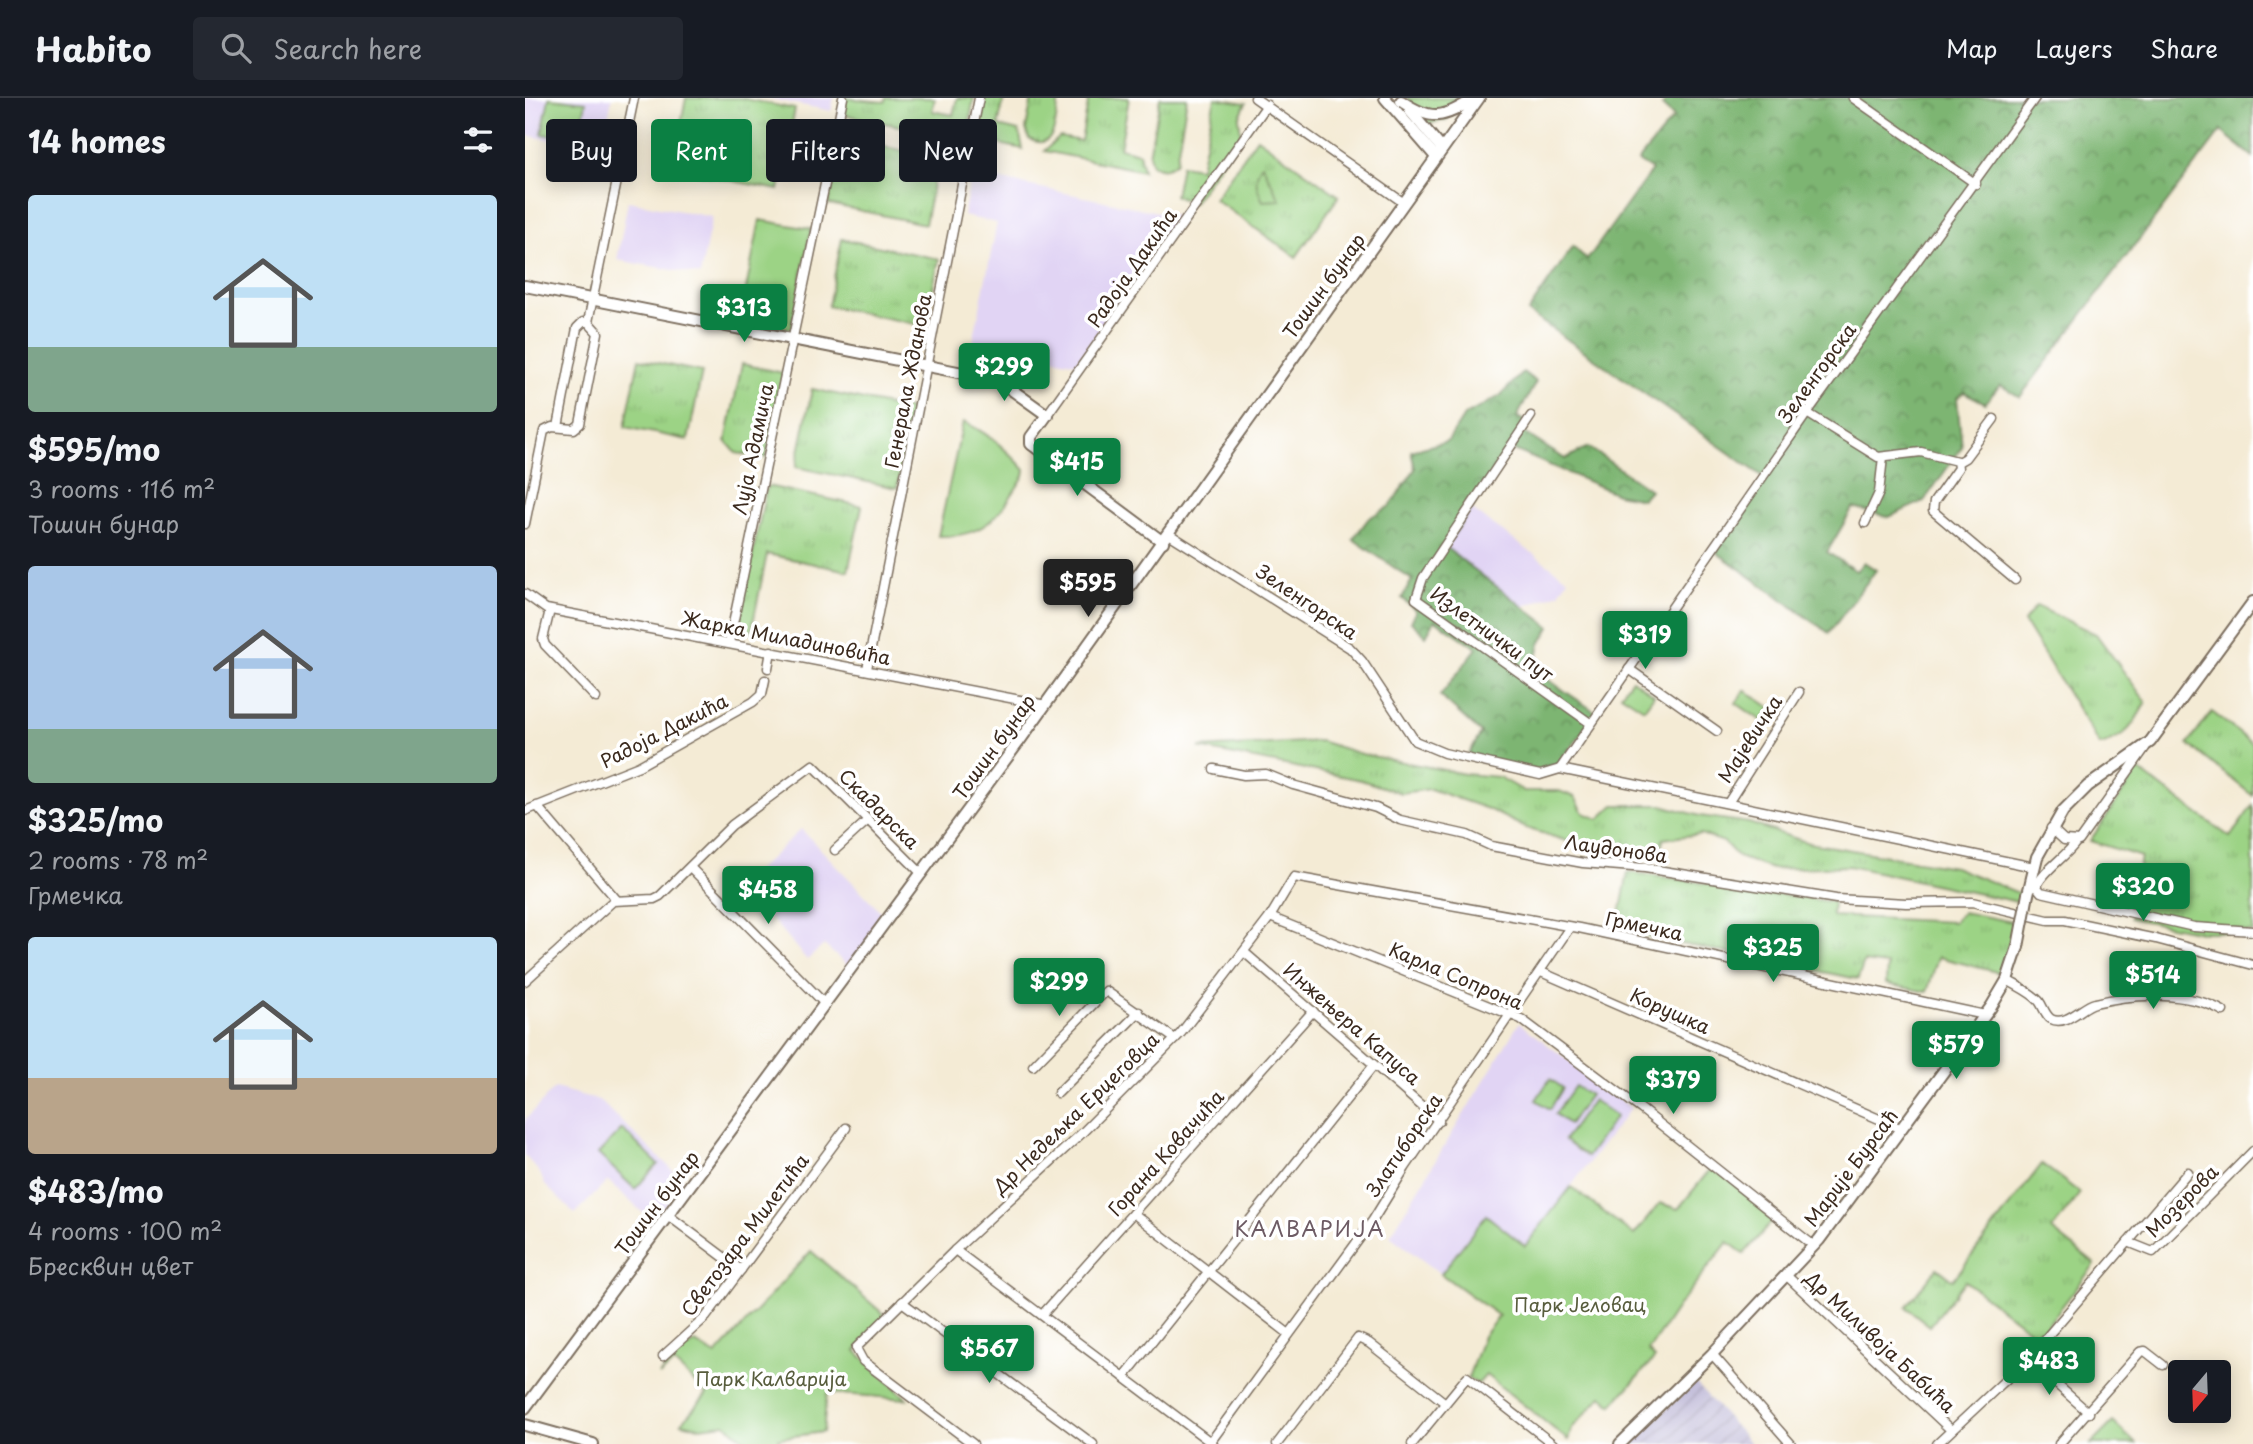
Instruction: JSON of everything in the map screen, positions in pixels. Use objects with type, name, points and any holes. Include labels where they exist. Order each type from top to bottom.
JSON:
[{"type":"main road","points":[[1385,98],[1439,153]]},
{"type":"main road","points":[[1400,99],[1429,116],[1453,112],[1478,98]]},
{"type":"main road","name":"Тошин бунар","points":[[525,1408],[1046,705],[1478,98]]},
{"type":"main road","points":[[1400,99],[1439,153]]},
{"type":"main road","points":[[525,286],[998,380],[1047,415],[1031,437],[1031,444],[1166,538]]},
{"type":"main road","name":"Марије Бурсаћ","points":[[1620,1444],[1712,1354],[1814,1246],[1902,1129],[1985,1015],[2007,980],[2018,947],[2033,867],[2051,828],[2069,803],[2088,786],[2150,742],[2253,602]]},
{"type":"main road","points":[[525,1425],[593,1444]]},
{"type":"street","points":[[589,322],[633,98]]},
{"type":"street","name":"Луја Адамича","points":[[729,643],[843,98]]},
{"type":"street","name":"Генерала Жданова","points":[[867,669],[979,98]]},
{"type":"street","points":[[1255,98],[1404,203]]},
{"type":"street","points":[[1853,98],[1976,184]]},
{"type":"street","name":"Зеленгорска","points":[[1166,538],[1350,648],[1362,661],[1415,741],[1444,753],[1531,773],[1552,773],[1560,769],[1807,413],[1976,184],[2035,98]]},
{"type":"street","name":"Радоја Дакића","points":[[1047,415],[1266,105]]},
{"type":"street","points":[[525,524],[541,435],[547,428],[574,429],[580,424],[599,333],[589,322],[583,322],[577,328],[558,427]]},
{"type":"street","points":[[1807,413],[1883,457],[1921,452],[1958,462],[1965,458],[1994,419]]},
{"type":"street","name":"Излетнички пут","points":[[1531,416],[1423,579],[1416,599],[1590,723]]},
{"type":"street","points":[[1865,523],[1879,494],[1883,457]]},
{"type":"street","points":[[1958,462],[1958,468],[1932,505],[1933,511],[2015,580]]},
{"type":"street","name":"Жарка Миладиновића","points":[[525,594],[550,610],[1046,705]]},
{"type":"street","points":[[550,610],[544,642],[596,698]]},
{"type":"street","points":[[768,668],[771,651]]},
{"type":"street","points":[[1629,669],[1717,731]]},
{"type":"street","name":"Радоја Дакића","points":[[525,811],[639,766],[679,745],[753,702],[762,694],[765,680]]},
{"type":"street","name":"Мајевичка","points":[[1728,803],[1800,692]]},
{"type":"street","name":"Марије Бурсаћ","points":[[2150,742],[2064,859],[2039,880],[2037,887],[2041,892],[2195,927],[2253,931]]},
{"type":"street","name":"Скадарска","points":[[690,867],[732,825],[813,765],[922,874]]},
{"type":"street","name":"Лаудонова","points":[[1214,769],[1244,775],[1266,774],[1293,785],[1376,808],[1400,820],[1467,835],[1491,846],[1583,863],[1645,868],[1836,898],[1906,903],[1972,902],[2156,939],[2253,965]]},
{"type":"street","points":[[1560,769],[2033,867]]},
{"type":"street","points":[[537,806],[616,899]]},
{"type":"street","points":[[835,850],[868,820]]},
{"type":"street","points":[[2051,828],[2064,840],[2076,842]]},
{"type":"street","points":[[525,981],[616,899],[657,898],[690,867],[826,1005]]},
{"type":"street","name":"Др Недељка Ерцеговца","points":[[973,1444],[863,1361],[856,1351],[863,1340],[955,1250],[1082,1133],[1175,1039],[1244,952],[1294,877]]},
{"type":"street","name":"Грмечка","points":[[1294,877],[1570,927],[1985,1015]]},
{"type":"street","name":"Карла Сопрона","points":[[1270,916],[1512,1015],[1652,1117],[1814,1246]]},
{"type":"street","name":"Златиборска","points":[[1211,1443],[1373,1220],[1405,1168],[1570,927]]},
{"type":"street","name":"Инжењера Капуса","points":[[1244,952],[1439,1121]]},
{"type":"street","name":"Корушка","points":[[1541,972],[1902,1129]]},
{"type":"street","points":[[2007,980],[2035,998],[2052,1019],[2059,1020],[2093,1003],[2131,997],[2204,1003],[2223,1011]]},
{"type":"street","points":[[1033,1066],[1106,991],[1175,1039]]},
{"type":"street","name":"Горана Ковачића","points":[[1042,1315],[1313,1011]]},
{"type":"street","points":[[1058,1093],[1139,1012]]},
{"type":"street","points":[[1124,1377],[1374,1065]]},
{"type":"street","name":"Светозара Милетића","points":[[663,1356],[699,1326],[846,1128]]},
{"type":"street","name":"Мозерова","points":[[2127,1242],[2153,1252],[2253,1151]]},
{"type":"street","name":"Мозерова","points":[[1937,1444],[2028,1359],[2187,1172]]},
{"type":"street","points":[[1133,1213],[1208,1274],[1289,1334]]},
{"type":"street","points":[[669,1216],[741,1270]]},
{"type":"street","points":[[955,1250],[1211,1443]]},
{"type":"street","name":"Др Миливоја Бабића","points":[[1787,1276],[1951,1430]]},
{"type":"street","points":[[902,1302],[1093,1444]]},
{"type":"street","points":[[1277,1444],[1355,1341],[1364,1339],[1444,1402]]},
{"type":"street","points":[[2059,1444],[2142,1351],[2163,1365]]},
{"type":"street","points":[[1712,1354],[1791,1444]]},
{"type":"street","points":[[2028,1359],[2089,1413]]},
{"type":"street","points":[[1412,1444],[1462,1379],[1468,1378],[1553,1444]]},
{"type":"shaded area","points":[[525,98],[612,98],[608,119],[546,119],[546,139],[525,135]]},
{"type":"shaded area","points":[[766,98],[834,98],[831,111]]},
{"type":"shaded area","points":[[997,179],[1177,216],[1077,363],[973,342],[997,223],[963,216],[970,182],[997,182]]},
{"type":"shaded area","points":[[628,201],[712,217],[700,275],[617,260]]},
{"type":"shaded area","points":[[1471,509],[1568,579],[1559,593],[1524,606],[1444,547]]},
{"type":"shaded area","points":[[801,829],[886,917],[849,967],[824,945],[807,960],[742,885]]},
{"type":"shaded area","points":[[1519,1023],[1631,1108],[1525,1246],[1486,1215],[1441,1274],[1390,1236]]},
{"type":"shaded area","points":[[555,1088],[599,1100],[684,1181],[653,1222],[608,1181],[575,1214],[545,1185],[540,1173],[525,1156],[525,1120]]},
{"type":"shaded area","points":[[1695,1382],[1751,1444],[1629,1444]]},
{"type":"green space","points":[[549,98],[586,102],[583,119],[546,119],[546,135],[542,134]]},
{"type":"green space","points":[[686,98],[740,98],[795,109],[793,119],[766,119],[766,182],[781,182],[779,190],[738,182],[752,182],[752,119],[682,119]]},
{"type":"green space","points":[[844,98],[885,102],[886,98],[935,98],[932,111],[953,115],[957,98],[974,98],[970,119],[899,119],[899,126],[885,123],[885,119],[865,119],[841,114]]},
{"type":"green space","points":[[982,98],[1004,98],[998,126],[1019,131],[1023,149],[997,144],[997,119],[978,119]]},
{"type":"green space","points":[[1032,98],[1059,98],[1056,123],[1050,137],[1045,141],[1029,139],[1026,129]]},
{"type":"green space","points":[[1089,98],[1129,98],[1120,148],[1139,153],[1143,171],[1044,151],[1060,137],[1081,141]]},
{"type":"green space","points":[[1160,98],[1187,98],[1176,162],[1164,168],[1152,165],[1149,155]]},
{"type":"green space","points":[[1215,98],[1246,103],[1239,118],[1241,134],[1193,203],[1175,196],[1181,165],[1200,168]]},
{"type":"green space","points":[[1407,98],[1462,98],[1446,120],[1427,124]]},
{"type":"green space","points":[[1668,98],[2253,98],[2253,157],[2221,131],[2020,397],[2000,385],[1985,403],[1964,392],[1957,398],[1962,447],[1924,501],[1889,517],[1853,508],[1827,552],[1856,571],[1864,562],[1876,570],[1829,633],[1716,552],[1765,478],[1528,312],[1573,246],[1587,260],[1652,170],[1638,161],[1674,117],[1662,106]]},
{"type":"green space","points":[[1257,138],[1339,196],[1296,257],[1214,199]]},
{"type":"green space","points":[[885,147],[899,150],[899,182],[933,182],[925,224],[828,204],[833,182],[885,182]]},
{"type":"green space","points":[[1262,164],[1280,200],[1263,201],[1257,182],[1257,174]]},
{"type":"green space","points":[[760,220],[811,229],[791,329],[740,319]]},
{"type":"green space","points":[[842,239],[939,259],[925,326],[828,306]]},
{"type":"green space","points":[[639,359],[702,372],[688,440],[625,427]]},
{"type":"green space","points":[[742,364],[783,373],[766,458],[736,453],[726,441]]},
{"type":"green space","points":[[1523,372],[1536,382],[1517,417],[1528,423],[1523,432],[1565,459],[1588,447],[1650,490],[1642,499],[1617,494],[1512,449],[1445,547],[1550,627],[1540,644],[1534,670],[1597,713],[1552,773],[1478,761],[1469,754],[1481,733],[1440,696],[1477,648],[1435,620],[1426,636],[1411,622],[1416,611],[1402,598],[1412,580],[1353,539],[1369,518],[1390,506],[1415,469],[1411,451],[1448,441],[1464,416],[1500,396]]},
{"type":"green space","points":[[812,389],[912,410],[897,488],[796,467]]},
{"type":"green space","points":[[963,422],[989,436],[1004,449],[1025,470],[1024,476],[999,512],[980,528],[955,536],[938,536]]},
{"type":"green space","points":[[767,486],[862,506],[848,571],[767,554],[751,633],[737,629]]},
{"type":"green space","points":[[2036,606],[2096,634],[2146,702],[2123,735],[2100,745],[2024,622]]},
{"type":"green space","points":[[1632,679],[1654,695],[1644,709],[1621,694]]},
{"type":"green space","points":[[1745,690],[1771,708],[1762,721],[1736,703]]},
{"type":"green space","points":[[2212,712],[2253,744],[2253,796],[2188,744]]},
{"type":"green space","points":[[1320,741],[1361,754],[1465,774],[1499,777],[1524,791],[1559,791],[1575,797],[1584,813],[1599,819],[1614,805],[1662,805],[1700,816],[1749,823],[1809,843],[1954,867],[2021,894],[2018,902],[1849,866],[1772,869],[1738,857],[1724,842],[1701,834],[1663,839],[1661,852],[1595,850],[1526,828],[1488,809],[1430,789],[1401,793],[1361,780],[1199,748]]},
{"type":"green space","points":[[2138,770],[2230,837],[2253,805],[2253,932],[2201,932],[2130,918],[2141,857],[2090,841]]},
{"type":"green space","points":[[1628,872],[1833,902],[1832,916],[1953,922],[1963,912],[2013,922],[2004,974],[1938,957],[1927,992],[1886,984],[1887,965],[1864,962],[1858,979],[1617,931]]},
{"type":"green space","points":[[1550,1079],[1563,1088],[1550,1109],[1536,1100]]},
{"type":"green space","points":[[1575,1086],[1590,1095],[1569,1124],[1555,1114]]},
{"type":"green space","points":[[1593,1100],[1616,1116],[1587,1157],[1564,1140]]},
{"type":"green space","points":[[622,1129],[658,1164],[635,1189],[598,1154]]},
{"type":"green space","points":[[2042,1164],[2080,1193],[2052,1230],[2095,1264],[2038,1337],[1965,1281],[1930,1326],[1906,1307],[1937,1268],[1953,1280]]},
{"type":"green space","name":"Парк Јеловац","points":[[1713,1166],[1777,1216],[1744,1254],[1728,1242],[1678,1306],[1648,1351],[1655,1358],[1612,1405],[1602,1396],[1572,1428],[1568,1440],[1486,1375],[1478,1384],[1468,1378],[1483,1336],[1499,1316],[1441,1274],[1486,1215],[1525,1246],[1571,1187],[1634,1235],[1660,1203],[1678,1209]]},
{"type":"green space","name":"Парк Калварија","points":[[811,1251],[887,1317],[856,1351],[907,1399],[827,1393],[823,1432],[779,1438],[779,1444],[750,1444],[725,1424],[699,1427],[681,1423],[707,1394],[674,1363],[659,1376],[672,1355],[695,1343],[716,1355]]},
{"type":"green space","points":[[2113,1422],[2136,1444],[2091,1444]]},
{"type":"district","name":"КАЛВАРИЈА","points":[[1310,1230]]}]
